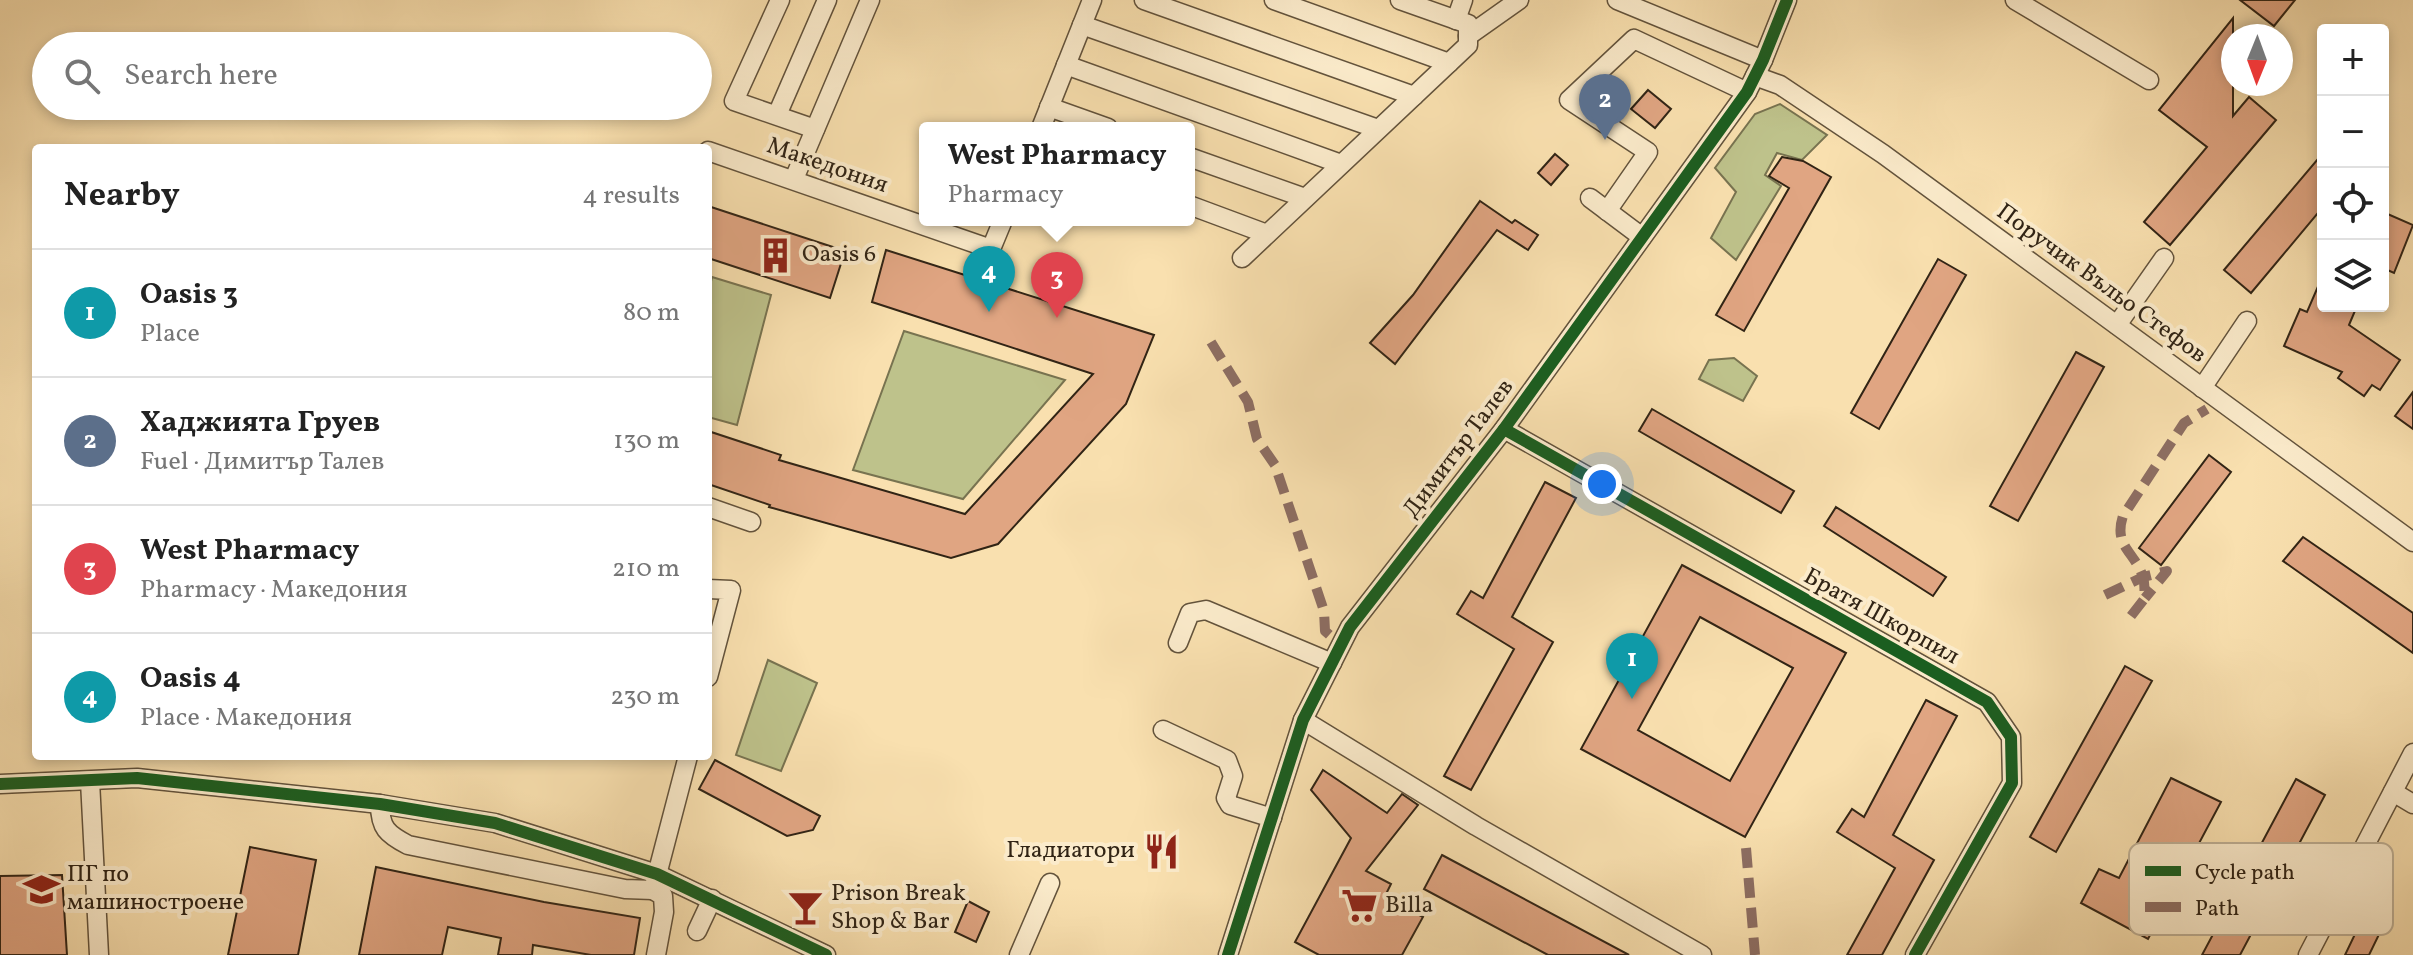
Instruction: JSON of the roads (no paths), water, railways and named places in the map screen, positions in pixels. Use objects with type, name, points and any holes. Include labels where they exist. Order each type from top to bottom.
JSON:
[{"type":"street","points":[[780,0],[734,101],[815,129]]},
{"type":"street","points":[[777,115],[827,0]]},
{"type":"street","points":[[794,179],[870,0]]},
{"type":"street","points":[[1043,122],[1092,0]]},
{"type":"street","points":[[1144,0],[1414,96]]},
{"type":"street","points":[[1274,0],[1449,63]]},
{"type":"street","points":[[1456,20],[1463,0]]},
{"type":"street","points":[[1468,36],[1519,0]]},
{"type":"street","points":[[1617,0],[1755,76]]},
{"type":"street","name":"Димитър Талев","points":[[1228,955],[1303,720],[1350,627],[1504,429],[1755,76],[1787,0]]},
{"type":"street","points":[[2015,0],[2149,80]]},
{"type":"street","points":[[1242,258],[1468,45],[1468,24],[1411,2]]},
{"type":"street","points":[[1082,25],[1378,129]]},
{"type":"street","points":[[1607,211],[1648,152],[1569,100],[1634,39],[1755,76]]},
{"type":"street","points":[[1066,65],[1341,164]]},
{"type":"street","name":"Поручик Въльо Стефов","points":[[1755,76],[1780,85],[1883,154],[2413,542]]},
{"type":"street","points":[[1049,107],[1091,122]]},
{"type":"street","name":"Македония","points":[[712,152],[919,223]]},
{"type":"street","points":[[1195,159],[1305,198]]},
{"type":"street","points":[[1590,198],[1642,237]]},
{"type":"street","points":[[1195,207],[1267,234]]},
{"type":"street","name":"Македония","points":[[926,226],[991,249],[1001,226]]},
{"type":"street","points":[[2117,325],[2164,258]]},
{"type":"street","points":[[2202,388],[2247,321]]},
{"type":"street","name":"Братя Шкорпил","points":[[1504,429],[1987,702],[2011,737],[2012,783],[1915,955]]},
{"type":"street","points":[[712,508],[751,522]]},
{"type":"street","points":[[712,589],[731,590],[712,662]]},
{"type":"street","points":[[1178,643],[1190,613],[1206,610],[1332,663]]},
{"type":"street","points":[[1303,720],[1476,826],[1702,955]]},
{"type":"street","points":[[1163,730],[1227,760],[1233,776],[1226,798],[1230,805],[1272,818]]},
{"type":"street","points":[[2366,843],[2413,753]]},
{"type":"street","points":[[656,955],[664,912],[663,896],[655,882],[687,760]]},
{"type":"street","points":[[0,784],[137,778],[380,804],[495,823],[655,882],[712,899],[826,955]]},
{"type":"street","points":[[90,781],[99,955]]},
{"type":"street","points":[[2393,792],[2413,804]]},
{"type":"street","points":[[380,804],[380,822],[388,834],[408,845],[625,889],[655,882]]},
{"type":"street","points":[[1019,955],[1050,883]]},
{"type":"street","points":[[697,931],[712,899]]},
{"type":"street","points":[[2308,955],[2318,935]]},
{"type":"place","name":"Хаджията Груев","points":[[1605,140]]},
{"type":"place","name":"Oasis 6","points":[[776,255]]},
{"type":"place","name":"Oasis 4","points":[[989,312]]},
{"type":"place","name":"West Pharmacy","points":[[1057,318]]},
{"type":"place","name":"Oasis 3","points":[[1632,699]]},
{"type":"place","name":"Гладиатори","points":[[1161,851]]},
{"type":"place","name":"ПГ по машиностроене","points":[[41,889]]},
{"type":"place","name":"Billa","points":[[1359,906]]},
{"type":"place","name":"Prison Break Shop & Bar","points":[[805,908]]}]
